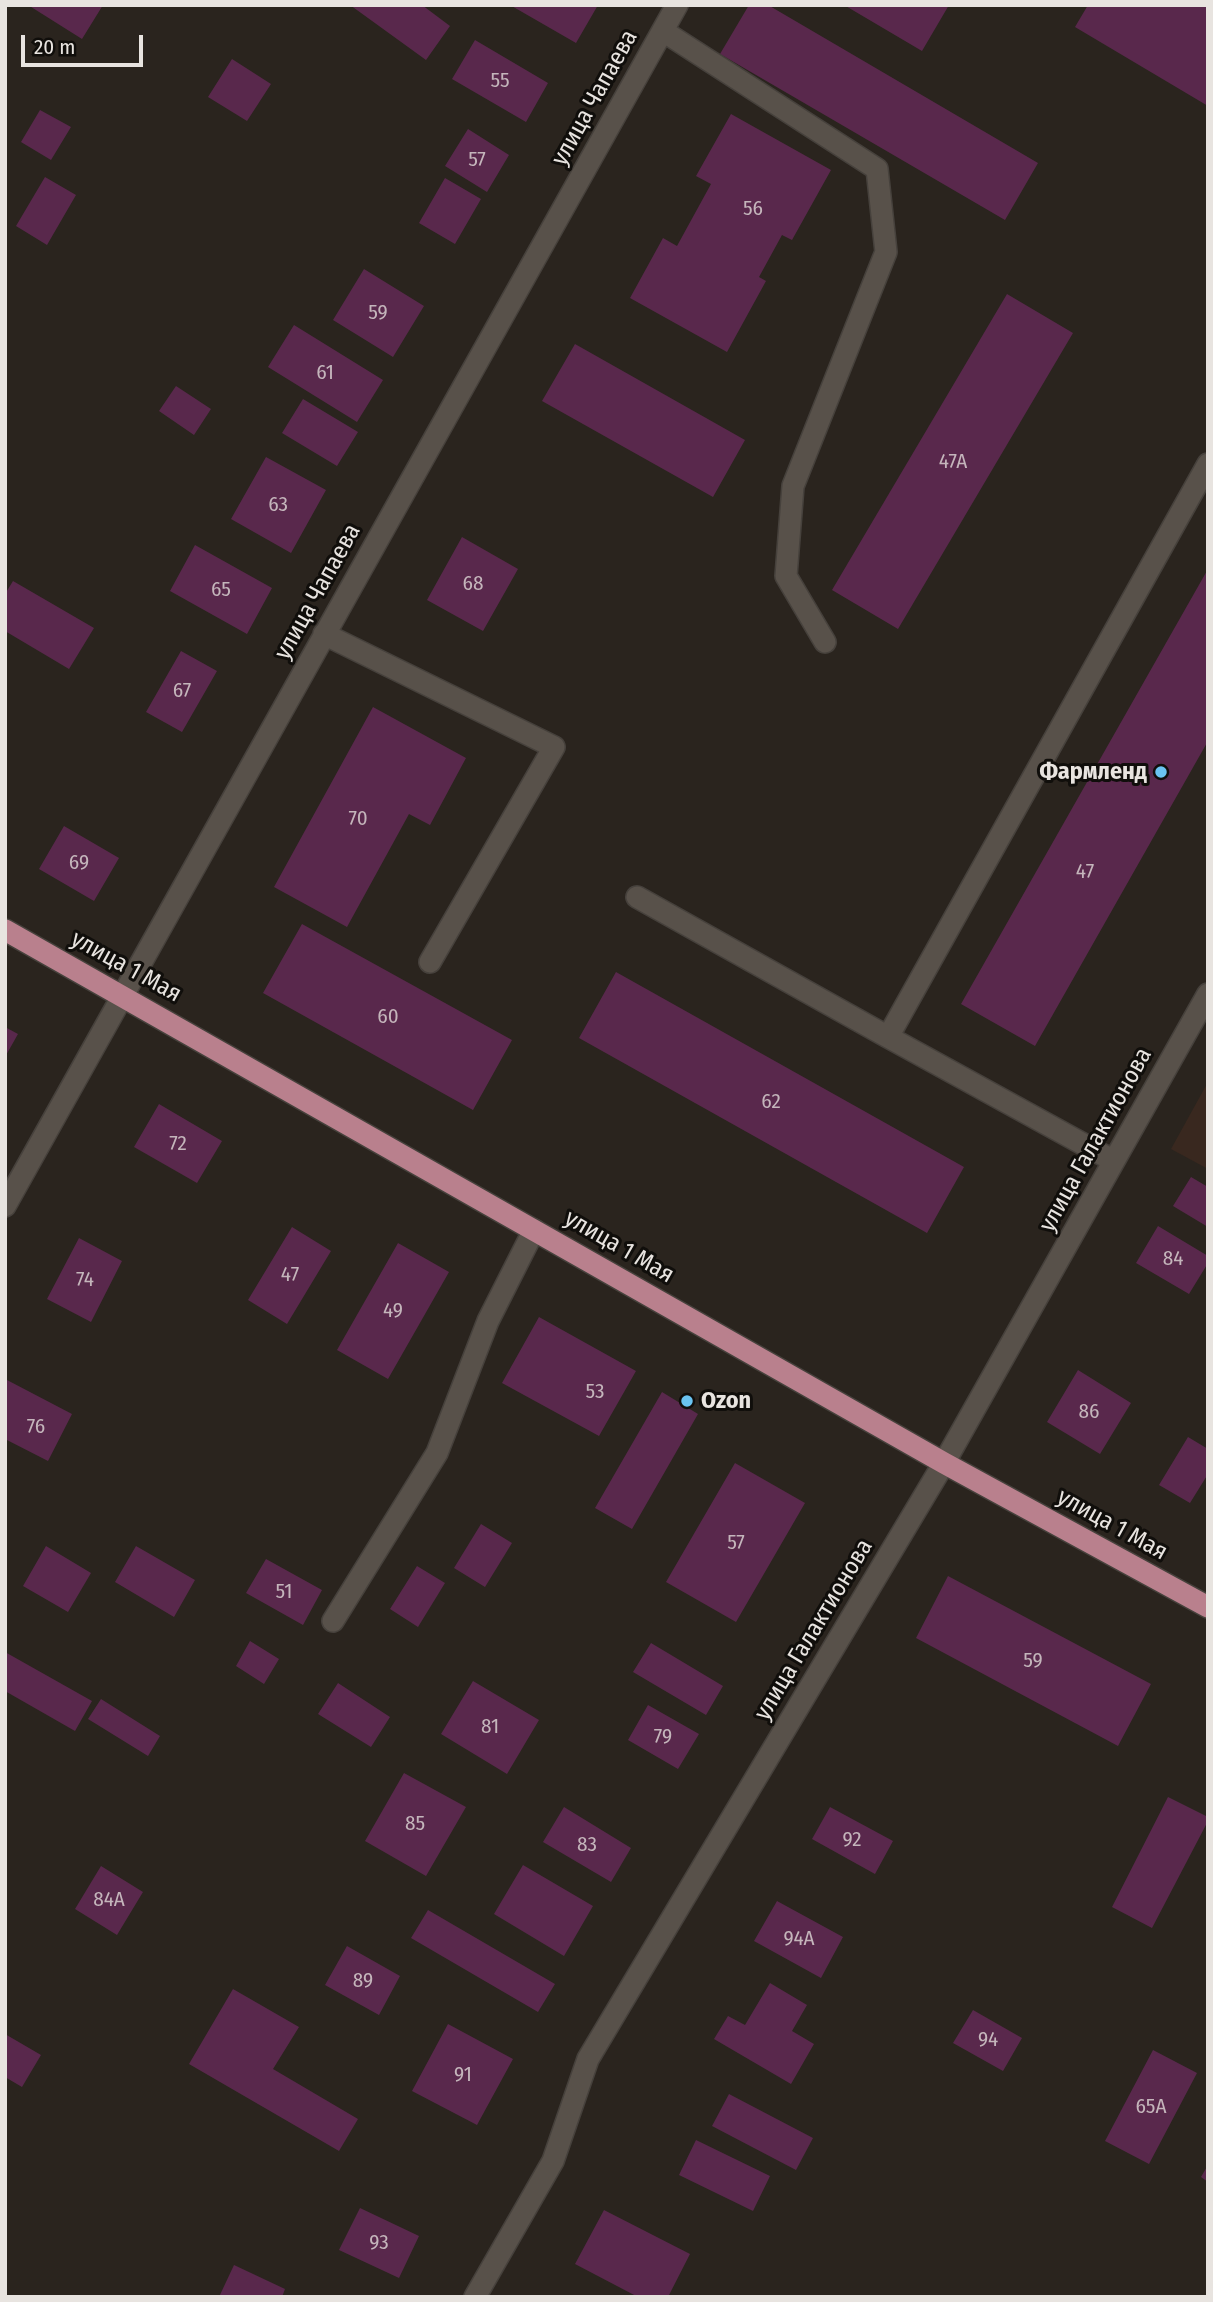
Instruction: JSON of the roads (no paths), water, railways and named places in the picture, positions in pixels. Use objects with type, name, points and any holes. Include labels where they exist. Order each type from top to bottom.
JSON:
[{"type":"main road","name":"улица 1 Мая","points":[[5,930],[944,1463],[1208,1607]]},
{"type":"street","name":"улица Чапаева","points":[[5,1206],[677,5]]},
{"type":"street","points":[[663,32],[877,169],[886,252],[793,485],[786,576],[825,642]]},
{"type":"street","points":[[888,1037],[1208,464]]},
{"type":"street","points":[[324,634],[554,747],[430,962]]},
{"type":"street","points":[[637,897],[1114,1161]]},
{"type":"street","name":"улица Галактионова","points":[[475,2297],[553,2161],[588,2059],[944,1463],[1208,994]]},
{"type":"street","points":[[333,1621],[437,1453],[488,1321],[534,1230]]},
{"type":"place","name":"Фармленд","points":[[1161,772]]},
{"type":"place","name":"Ozon","points":[[687,1401]]}]
